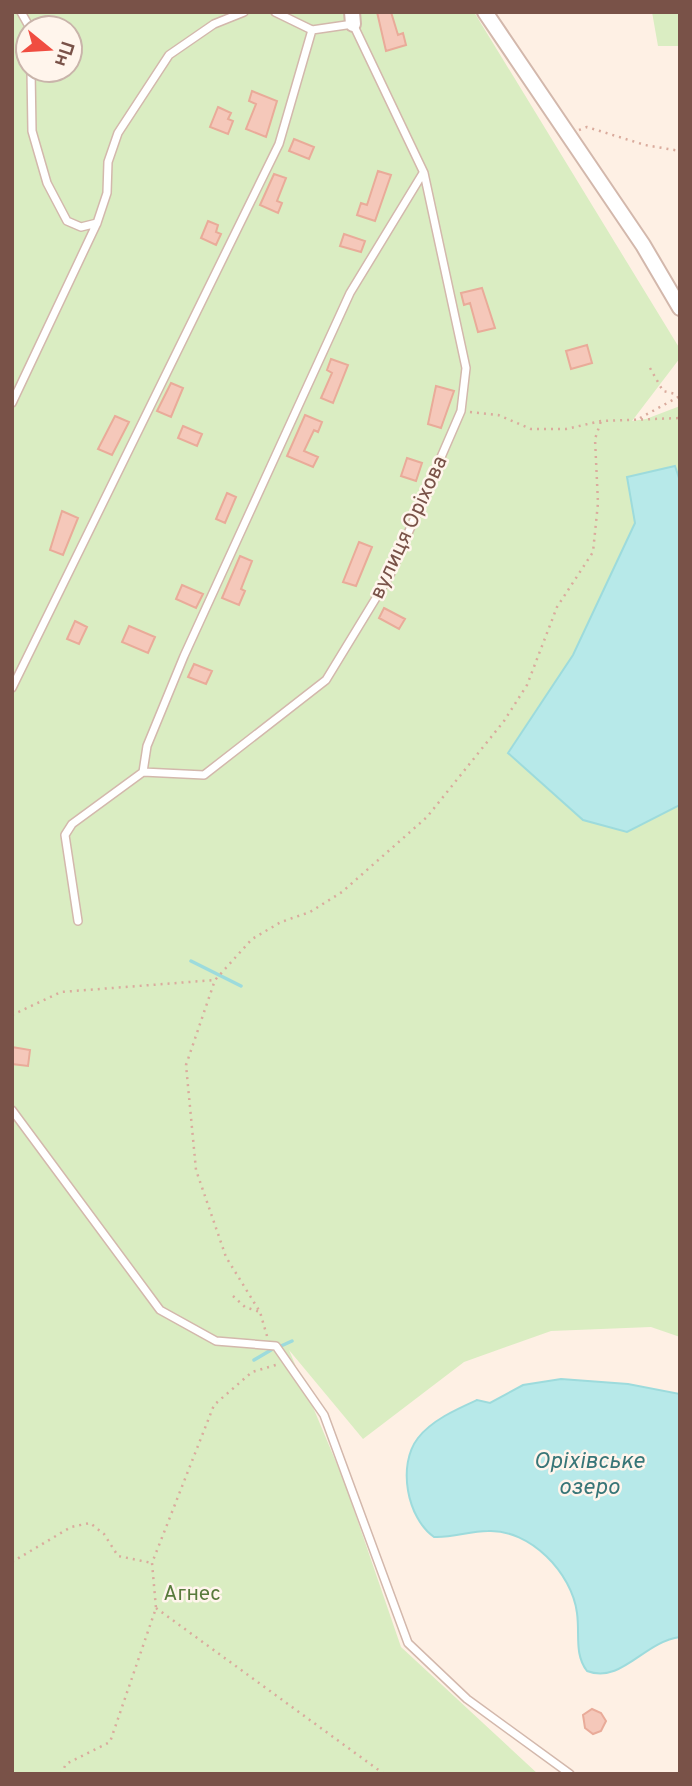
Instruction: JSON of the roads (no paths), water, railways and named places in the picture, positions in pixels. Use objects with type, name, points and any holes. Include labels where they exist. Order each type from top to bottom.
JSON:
[{"type":"street","points":[[485,12],[643,245],[680,307]]},
{"type":"lane","points":[[12,403],[97,223],[107,193],[108,162],[118,133],[169,55],[214,24],[244,12]]},
{"type":"lane","points":[[275,12],[312,30],[339,29],[353,18]]},
{"type":"lane","name":"вулиця Оріхова","points":[[143,772],[204,775],[326,680],[390,575],[461,411],[466,368],[424,173],[353,18]]},
{"type":"lane","points":[[12,688],[279,144],[312,30]]},
{"type":"lane","points":[[31,84],[32,131],[47,183],[67,221],[81,227],[97,223]]},
{"type":"lane","points":[[78,921],[65,835],[72,824],[143,772],[147,746],[184,656],[350,293],[424,173]]},
{"type":"lane","points":[[12,1110],[160,1310],[216,1341],[276,1346],[289,1361],[324,1415],[408,1643],[467,1699],[570,1774]]},
{"type":"water","points":[[675,466],[680,481],[680,805],[627,832],[583,820],[508,753],[573,655],[635,523],[627,477]]},
{"type":"water","name":"Оріхівське озеро","points":[[561,1379],[628,1384],[680,1394],[680,1637],[655,1646],[611,1672],[587,1671],[583,1664],[573,1598],[558,1569],[546,1556],[519,1537],[504,1532],[481,1531],[434,1537],[417,1517],[408,1490],[408,1462],[412,1449],[418,1438],[438,1420],[477,1400],[490,1403],[523,1385]]},
{"type":"waterway","points":[[191,961],[241,986]]},
{"type":"waterway","points":[[281,1346],[292,1341]]},
{"type":"waterway","points":[[254,1360],[271,1350]]},
{"type":"park label","name":"Агнес","points":[[192,1593]]}]
